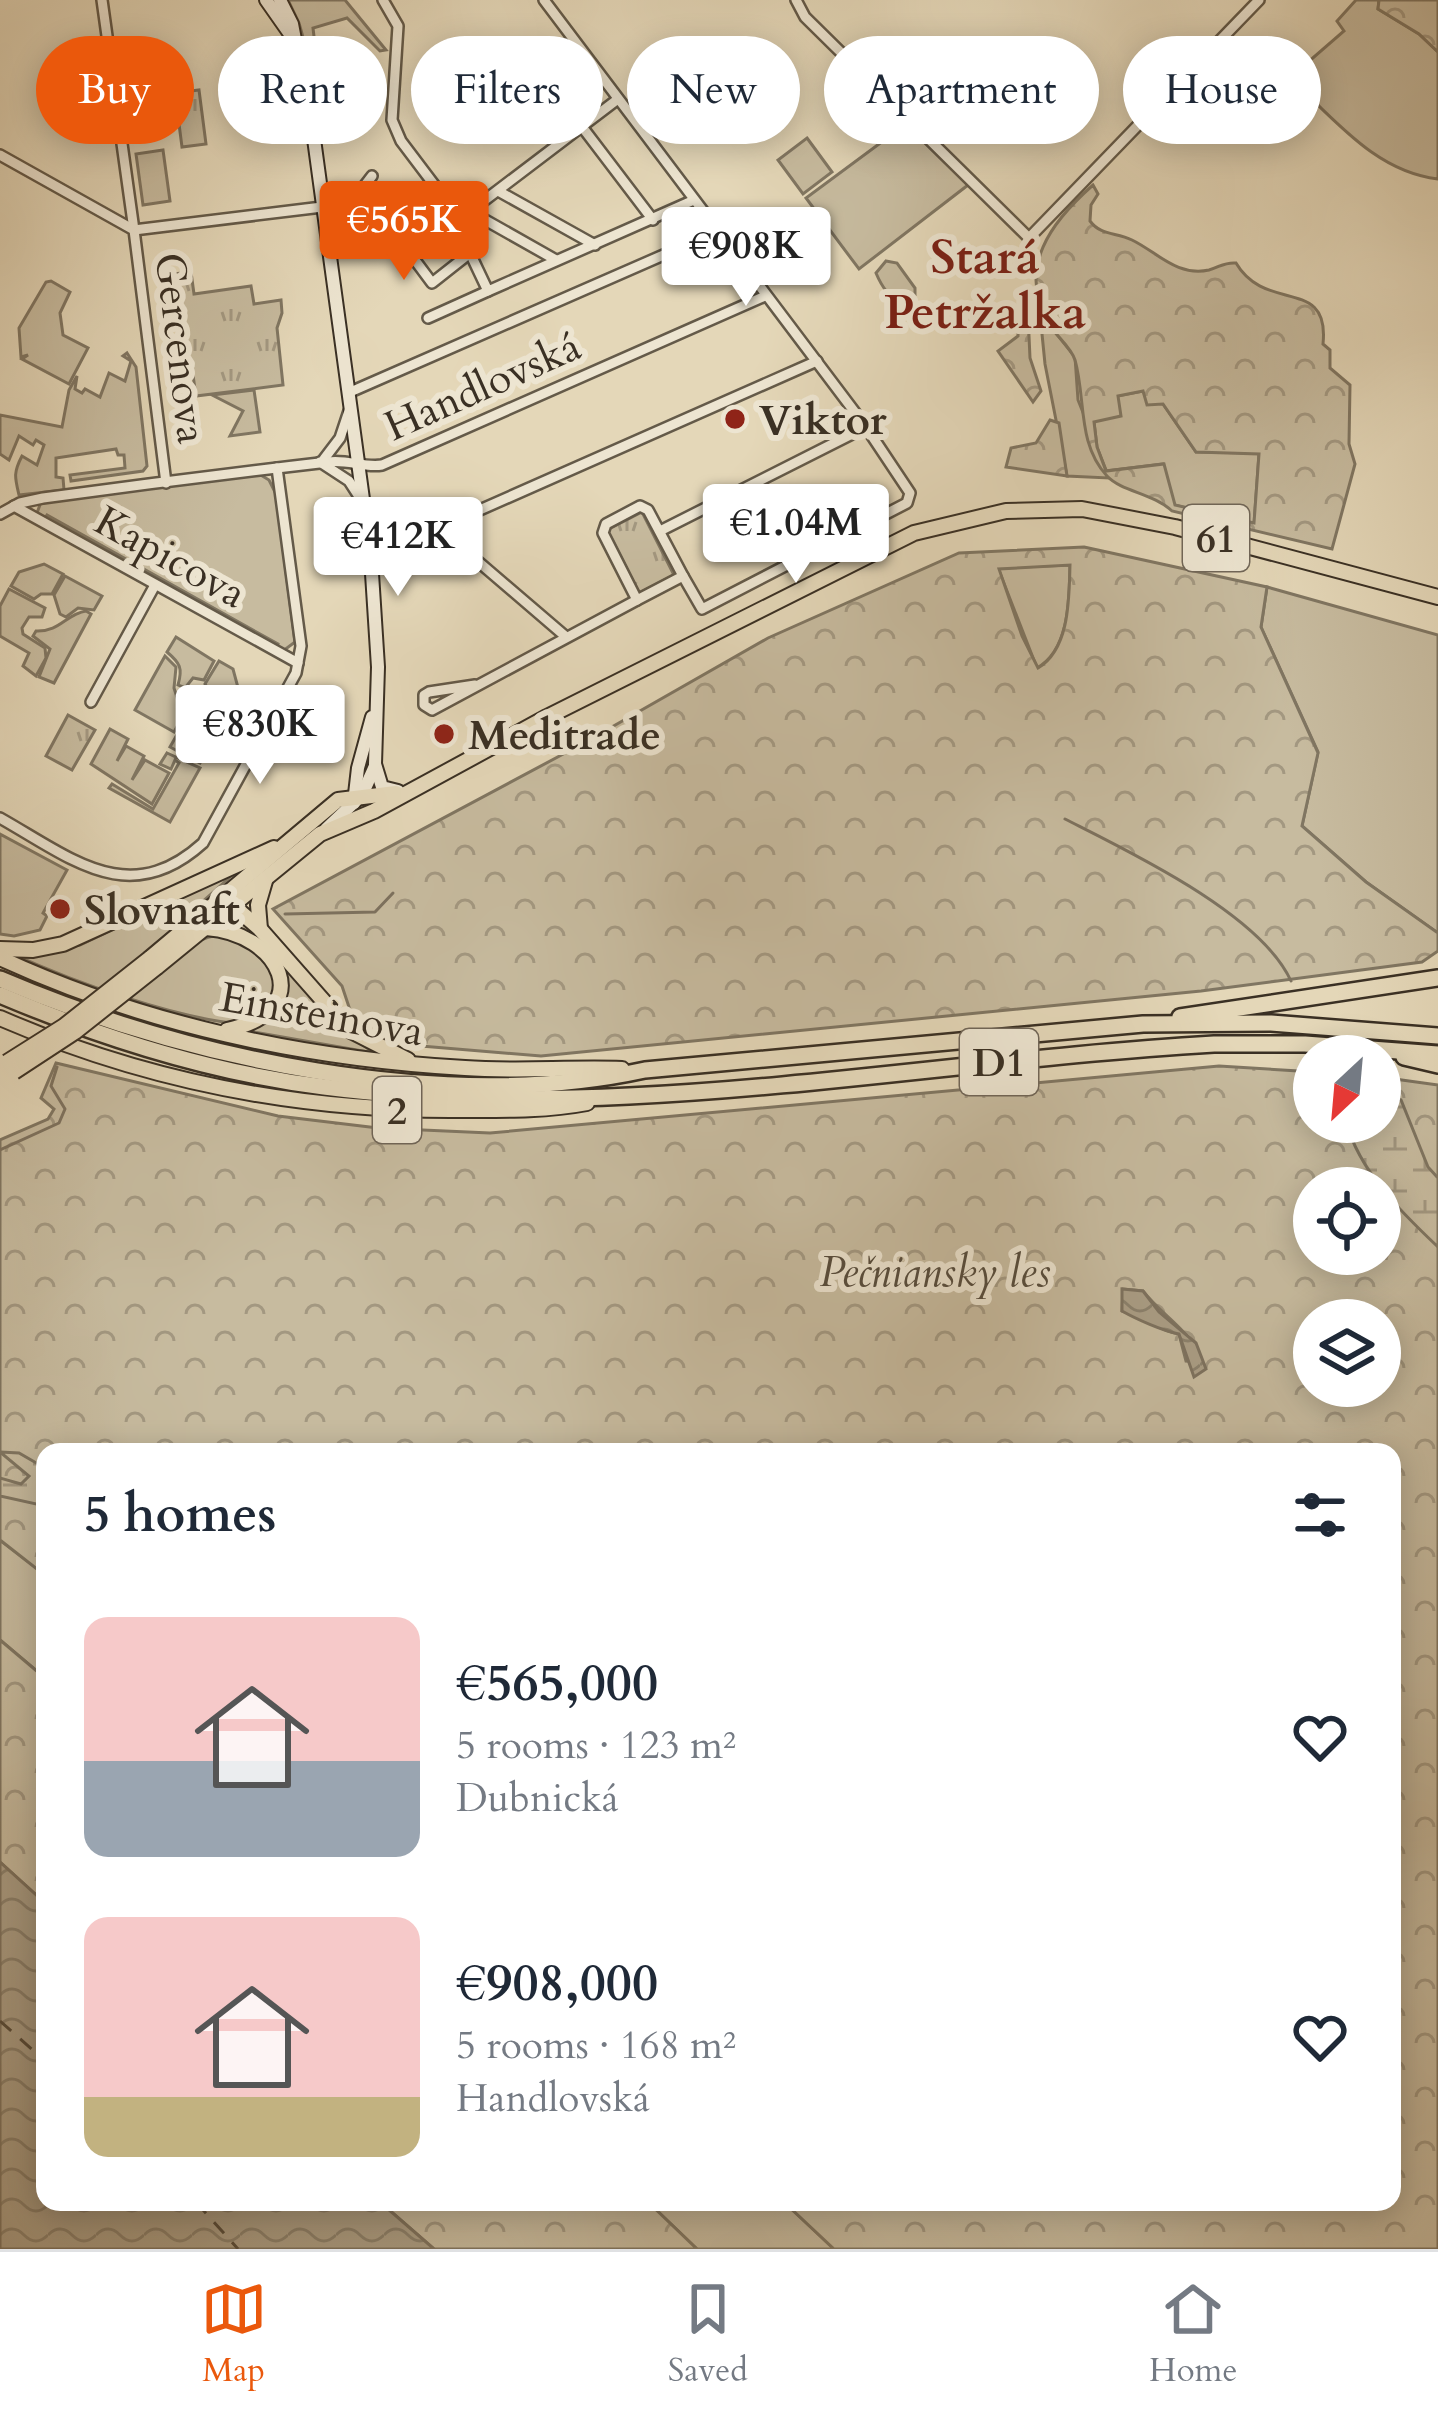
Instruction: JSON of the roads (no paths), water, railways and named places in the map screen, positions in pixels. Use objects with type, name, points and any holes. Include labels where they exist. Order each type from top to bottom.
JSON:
[{"type":"highway","points":[[1143,1024],[1438,977]]},
{"type":"highway","name":"D1","points":[[0,979],[142,1032],[225,1054],[322,1072],[427,1082],[603,1079],[645,1070],[1143,1024]]},
{"type":"highway","name":"D1","points":[[0,995],[170,1056],[286,1081],[426,1096],[610,1098],[1181,1046],[1293,1044]]},
{"type":"highway","points":[[1143,1024],[1301,1024],[1438,1036]]},
{"type":"highway","points":[[1401,1052],[1438,1054]]},
{"type":"highway","points":[[1401,1055],[1438,1065]]},
{"type":"main road","name":"61","points":[[153,963],[206,928],[320,834],[914,533],[990,513],[1059,508],[1123,515],[1438,597]]},
{"type":"main road","name":"61","points":[[5,1070],[75,1032],[214,904],[338,800],[395,797]]},
{"type":"main road","name":"2","points":[[0,953],[47,948],[80,938],[290,841]]},
{"type":"main road","points":[[260,929],[258,905],[265,880]]},
{"type":"main road","points":[[214,904],[235,904]]},
{"type":"main road","name":"2","points":[[235,904],[349,1030],[418,1065]]},
{"type":"main road","points":[[206,928],[227,929],[251,939],[274,964],[280,983],[277,1003],[264,1018],[219,1032]]},
{"type":"main road","name":"Einsteinova","points":[[0,953],[100,997],[219,1032],[315,1052],[418,1065],[645,1070]]},
{"type":"main road","name":"Einsteinova","points":[[0,1018],[156,1072],[278,1098],[379,1110],[446,1111],[564,1107],[610,1098]]},
{"type":"street","points":[[102,0],[134,230],[322,207]]},
{"type":"street","points":[[266,0],[291,36]]},
{"type":"street","points":[[280,0],[292,24],[292,36]]},
{"type":"street","points":[[383,0],[398,26],[392,120],[401,142],[460,219],[488,291]]},
{"type":"street","points":[[544,0],[818,361],[910,493],[908,503],[703,609],[648,511],[640,506],[605,524],[603,533],[637,599]]},
{"type":"street","points":[[791,0],[1029,238],[1259,0]]},
{"type":"street","points":[[603,111],[618,98]]},
{"type":"street","points":[[313,144],[371,558],[375,764],[383,789],[395,797]]},
{"type":"street","points":[[460,219],[562,144]]},
{"type":"street","points":[[595,144],[653,220]]},
{"type":"street","name":"Gercenova","points":[[0,155],[134,230],[166,483]]},
{"type":"street","points":[[372,176],[362,189],[432,283],[470,253]]},
{"type":"street","points":[[500,192],[595,245]]},
{"type":"street","points":[[428,318],[694,200]]},
{"type":"street","points":[[471,212],[556,260]]},
{"type":"street","points":[[348,400],[716,232]]},
{"type":"street","name":"Handlovská","points":[[0,514],[49,497],[320,462],[382,465],[765,296]]},
{"type":"street","points":[[371,558],[818,361]]},
{"type":"street","points":[[348,400],[340,438],[320,462],[349,481],[363,506]]},
{"type":"street","points":[[660,531],[866,427]]},
{"type":"street","points":[[0,818],[106,874],[148,875],[181,863],[208,836],[298,663],[301,643],[277,468]]},
{"type":"street","name":"Kapicova","points":[[14,506],[298,663]]},
{"type":"street","points":[[439,529],[565,636]]},
{"type":"street","points":[[475,685],[429,692],[424,705],[432,710],[682,577]]},
{"type":"street","points":[[91,702],[155,585]]},
{"type":"street","points":[[357,798],[358,768],[377,695]]},
{"type":"street","points":[[320,834],[357,798],[375,764]]},
{"type":"street","points":[[338,800],[358,768]]},
{"type":"water","points":[[1122,1289],[1143,1291],[1159,1312],[1196,1343],[1206,1369],[1194,1377],[1179,1334],[1122,1311]]},
{"type":"water","points":[[0,1862],[36,1895],[36,2211],[390,2211],[434,2249],[0,2249]]},
{"type":"waterway","points":[[1065,819],[1157,867],[1223,909],[1275,956],[1291,981]]},
{"type":"waterway","points":[[285,914],[375,912],[393,893]]},
{"type":"waterway","points":[[0,1150],[59,1123],[65,1109],[51,1086],[57,1067]]},
{"type":"place","name":"Viktor","points":[[735,419]]},
{"type":"place","name":"Meditrade","points":[[444,734]]},
{"type":"place","name":"Slovnaft","points":[[60,909]]},
{"type":"district","name":"Stará Petržalka","points":[[985,284]]},
{"type":"park label","name":"Pečniansky les","points":[[935,1271]]}]
